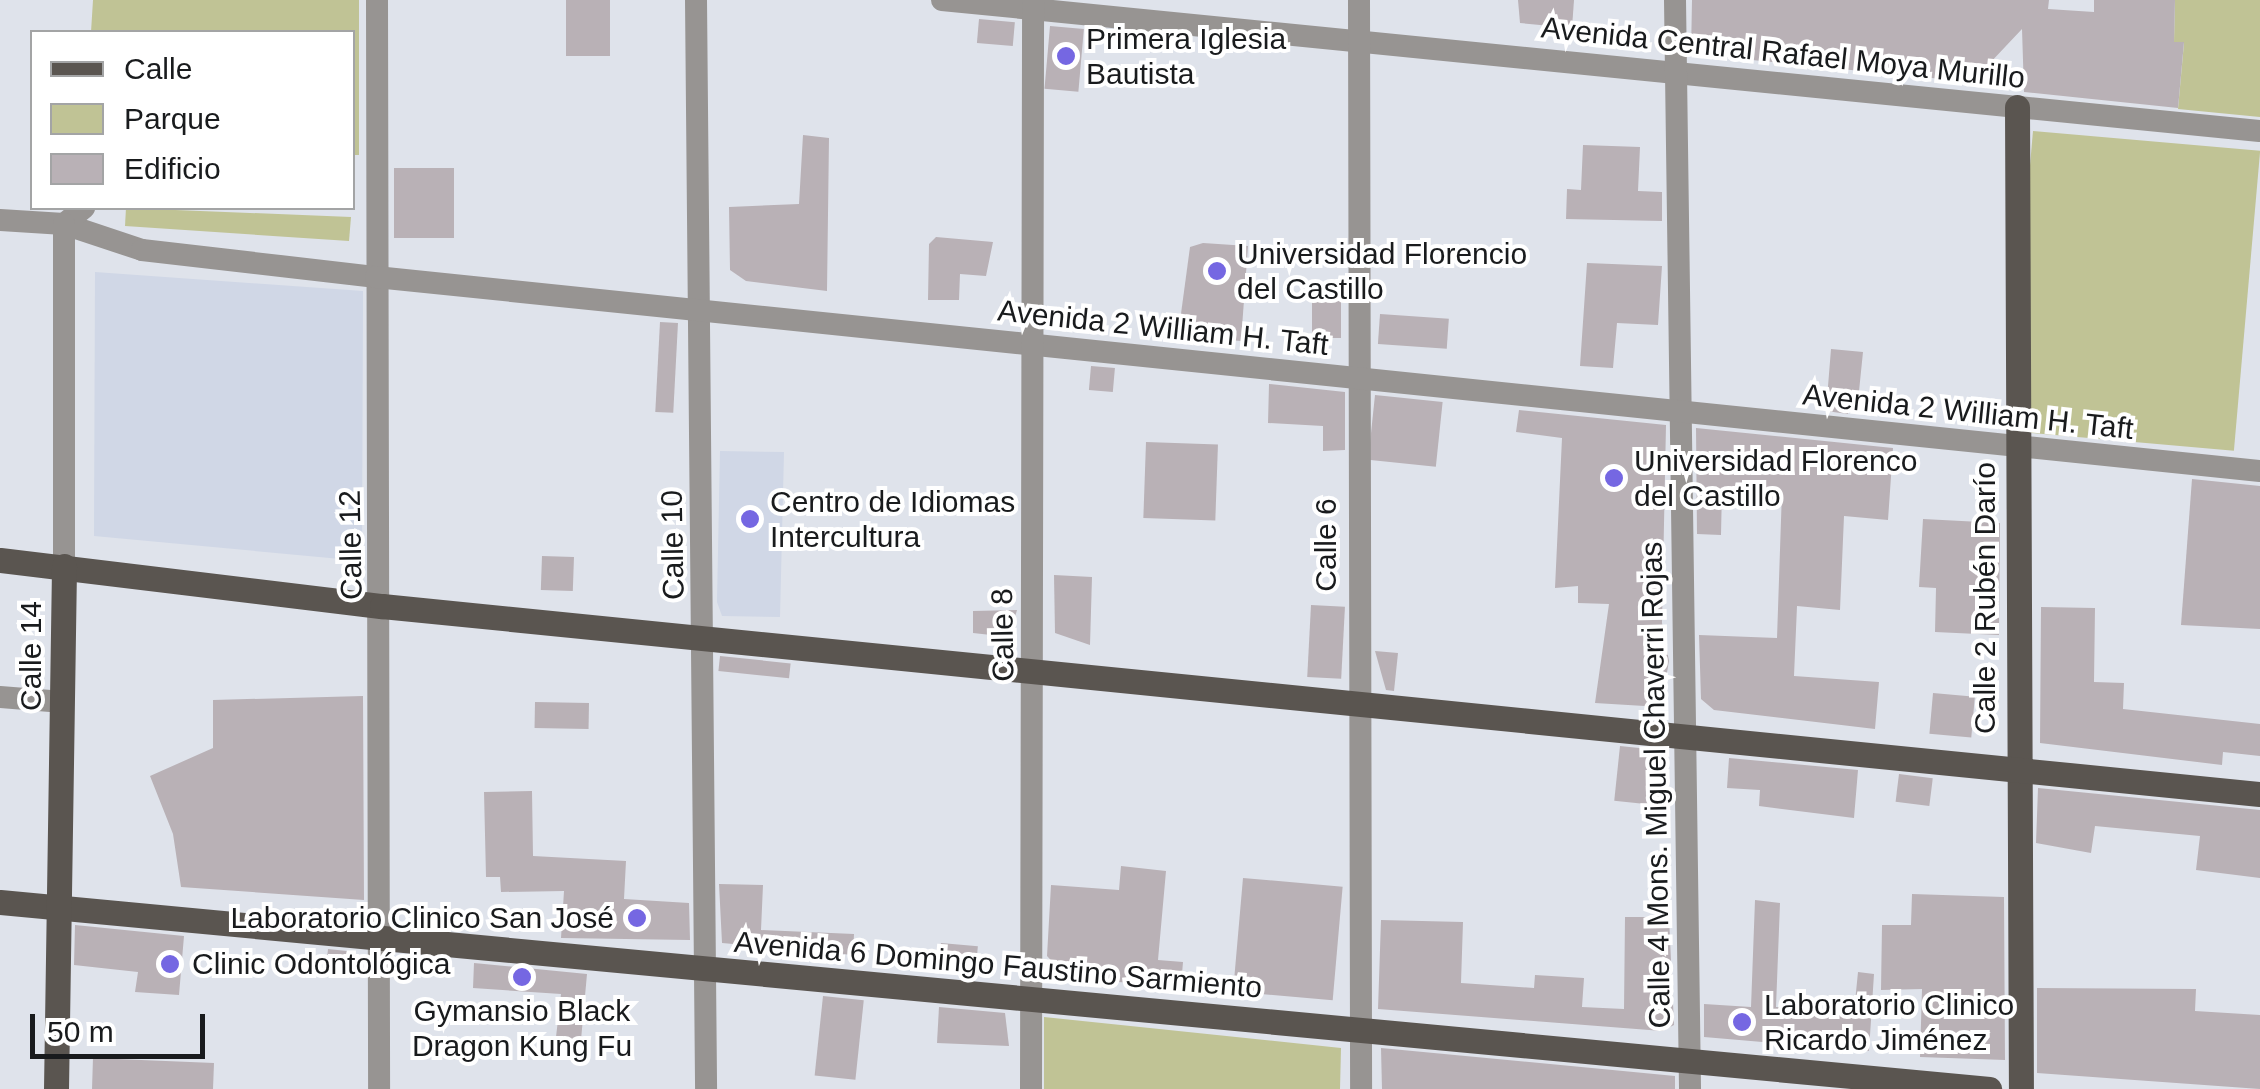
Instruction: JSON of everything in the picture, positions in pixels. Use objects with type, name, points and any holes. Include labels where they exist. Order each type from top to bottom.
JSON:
[{"type":"main road","name":"Calle 2 Rubén Darío","points":[[2017,107],[2017,771],[2022,1089]]},
{"type":"main road","points":[[0,560],[382,606],[1034,672],[1357,700],[2260,794]]},
{"type":"main road","name":"Calle 14","points":[[56,1089],[64,566]]},
{"type":"main road","name":"Avenida 6 Domingo Faustino Sarmiento","points":[[0,902],[1989,1089]]},
{"type":"street","name":"Calle 12","points":[[377,0],[364,206],[376,276],[382,606],[380,1089]]},
{"type":"street","name":"Calle 10","points":[[696,0],[697,310],[705,636],[706,1089]]},
{"type":"street","name":"Avenida Central Rafael Moya Murillo","points":[[942,0],[1033,4],[1359,41],[2260,131]]},
{"type":"street","name":"Calle 6","points":[[1359,0],[1355,380],[1361,1089]]},
{"type":"street","name":"Calle 4 Mons. Miguel Chaverri Rojas","points":[[1676,0],[1690,1089]]},
{"type":"street","name":"Calle 8","points":[[1031,1089],[1034,672],[1029,343],[1033,4]]},
{"type":"street","points":[[64,224],[82,210]]},
{"type":"street","name":"Avenida 2 William H. Taft","points":[[0,220],[64,224],[110,245],[376,276],[1355,380],[2260,470]]},
{"type":"street","name":"Calle 14","points":[[64,224],[64,566]]},
{"type":"street","points":[[0,697],[63,702]]},
{"type":"shaded area","points":[[95,272],[363,291],[362,561],[94,536]]},
{"type":"shaded area","name":"Centro de Idiomas Intercultura","points":[[720,451],[784,452],[780,617],[722,616],[717,602]]},
{"type":"green space","points":[[93,0],[359,0],[359,155],[355,155],[355,30],[91,30]]},
{"type":"green space","points":[[2175,0],[2260,0],[2260,117],[2178,109],[2184,43],[2174,42]]},
{"type":"green space","points":[[2033,131],[2260,151],[2234,451],[2007,431]]},
{"type":"green space","points":[[126,210],[351,217],[349,241],[125,226]]},
{"type":"green space","points":[[1044,1017],[1341,1048],[1340,1089],[1044,1089]]},
{"type":"building","points":[[566,0],[610,0],[610,56],[566,56]]},
{"type":"building","points":[[1518,0],[1574,0],[1572,28],[1520,23]]},
{"type":"building","points":[[1692,0],[2049,0],[2048,9],[2094,12],[2094,0],[2175,0],[2174,42],[2184,42],[2178,108],[2024,92],[2022,29],[1972,82],[1691,54]]},
{"type":"building","points":[[979,19],[1015,22],[1013,46],[977,43]]},
{"type":"building","name":"Primera Iglesia Bautista","points":[[1050,26],[1084,29],[1078,92],[1045,89]]},
{"type":"building","points":[[803,135],[829,138],[827,291],[746,281],[730,270],[729,207],[799,204]]},
{"type":"building","points":[[1583,145],[1640,147],[1638,191],[1662,192],[1662,221],[1566,219],[1567,189],[1581,190]]},
{"type":"building","points":[[394,168],[454,168],[454,238],[394,238]]},
{"type":"building","points":[[936,237],[993,242],[986,276],[960,274],[959,300],[928,300],[929,244]]},
{"type":"building","name":"Universidad Florencio del Castillo","points":[[1203,243],[1248,246],[1241,341],[1178,336],[1190,247]]},
{"type":"building","points":[[1587,263],[1662,266],[1658,325],[1617,323],[1613,368],[1580,366]]},
{"type":"building","points":[[1312,301],[1341,301],[1341,338],[1312,338]]},
{"type":"building","points":[[1380,314],[1449,319],[1447,349],[1378,344]]},
{"type":"building","points":[[660,322],[678,323],[673,413],[655,412]]},
{"type":"building","points":[[1831,349],[1863,352],[1858,401],[1849,400],[1848,414],[1826,411]]},
{"type":"building","points":[[1091,366],[1115,368],[1113,392],[1089,390]]},
{"type":"building","points":[[1269,384],[1345,392],[1345,450],[1323,451],[1323,426],[1268,423]]},
{"type":"building","points":[[1375,395],[1443,402],[1436,467],[1368,460]]},
{"type":"building","points":[[1519,410],[1666,425],[1662,623],[1669,661],[1661,707],[1595,703],[1609,604],[1578,603],[1578,586],[1555,588],[1562,438],[1516,432]]},
{"type":"building","points":[[1696,428],[1893,448],[1888,520],[1844,516],[1840,610],[1797,606],[1794,676],[1879,682],[1875,729],[1714,710],[1701,699],[1699,635],[1777,638],[1782,491],[1722,489],[1721,535],[1697,534]]},
{"type":"building","points":[[1146,442],[1218,445],[1215,520],[1143,518]]},
{"type":"building","points":[[2192,479],[2260,486],[2260,629],[2181,625]]},
{"type":"building","points":[[1923,519],[2000,523],[1999,635],[1935,632],[1936,588],[1919,587]]},
{"type":"building","points":[[542,556],[574,557],[573,591],[541,590]]},
{"type":"building","points":[[1054,575],[1092,577],[1090,645],[1055,633]]},
{"type":"building","points":[[1311,605],[1345,607],[1341,679],[1307,677]]},
{"type":"building","points":[[2041,607],[2095,608],[2094,682],[2124,683],[2123,709],[2260,724],[2260,756],[2223,752],[2222,765],[2040,743]]},
{"type":"building","points":[[1017,610],[1009,637],[973,633],[973,611]]},
{"type":"building","points":[[1375,651],[1398,653],[1394,691],[1386,690]]},
{"type":"building","points":[[720,656],[791,663],[789,678],[718,671]]},
{"type":"building","points":[[1933,693],[1975,697],[1971,738],[1929,734]]},
{"type":"building","points":[[363,696],[364,900],[181,887],[173,834],[150,776],[213,748],[213,700]]},
{"type":"building","points":[[535,702],[589,703],[589,729],[535,728]]},
{"type":"building","points":[[1620,746],[1668,751],[1662,806],[1614,801]]},
{"type":"building","points":[[1729,758],[1858,770],[1854,818],[1759,806],[1760,790],[1727,788]]},
{"type":"building","points":[[1899,774],[1933,778],[1929,806],[1896,802]]},
{"type":"building","points":[[2038,788],[2260,810],[2260,878],[2196,870],[2200,836],[2095,826],[2091,853],[2036,843]]},
{"type":"building","points":[[532,791],[533,856],[626,861],[624,899],[689,903],[690,940],[561,938],[564,891],[501,892],[500,877],[486,877],[484,792]]},
{"type":"building","points":[[1121,866],[1166,871],[1158,960],[1183,962],[1181,986],[1086,980],[1086,971],[1059,969],[1047,956],[1051,885],[1119,890]]},
{"type":"building","points":[[1243,878],[1343,887],[1333,1000],[1233,992]]},
{"type":"building","points":[[719,884],[763,885],[761,930],[854,934],[853,955],[722,943]]},
{"type":"building","points":[[1912,894],[2004,897],[2005,1060],[1920,1057],[1922,989],[1881,990],[1882,925],[1911,925]]},
{"type":"building","points":[[1755,900],[1780,903],[1776,1007],[1854,1012],[1858,972],[1874,974],[1869,1051],[1704,1037],[1704,1004],[1751,1007]]},
{"type":"building","points":[[1625,917],[1669,917],[1674,1025],[1662,1031],[1378,1009],[1381,920],[1463,922],[1461,983],[1534,988],[1535,975],[1584,978],[1582,1007],[1624,1009]]},
{"type":"building","points":[[75,925],[184,936],[179,995],[135,992],[138,972],[74,965]]},
{"type":"building","points":[[941,943],[978,946],[976,969],[939,966]]},
{"type":"building","points":[[328,949],[347,951],[344,978],[325,976]]},
{"type":"building","points":[[474,963],[587,974],[581,1040],[556,1037],[561,994],[473,988]]},
{"type":"building","points":[[2037,988],[2196,989],[2195,1011],[2260,1015],[2260,1089],[2037,1073]]},
{"type":"building","points":[[823,996],[864,1000],[855,1080],[815,1076]]},
{"type":"building","points":[[939,1007],[1005,1013],[1009,1046],[937,1043]]},
{"type":"building","points":[[1381,1048],[1675,1076],[1675,1089],[1382,1089]]},
{"type":"building","points":[[93,1058],[214,1063],[213,1089],[92,1089]]},
{"type":"place","name":"Primera Iglesia Bautista","points":[[1066,56]]},
{"type":"place","name":"Universidad Florencio del Castillo","points":[[1217,271]]},
{"type":"place","name":"Universidad Florenco del Castillo","points":[[1614,478]]},
{"type":"place","name":"Centro de Idiomas Intercultura","points":[[750,519]]},
{"type":"place","name":"Laboratorio Clinico San José","points":[[637,918]]},
{"type":"place","name":"Clinic Odontológica","points":[[170,964]]},
{"type":"place","name":"Gymansio Black Dragon Kung Fu","points":[[522,977]]},
{"type":"place","name":"Laboratorio Clinico Ricardo Jiménez","points":[[1742,1022]]}]
